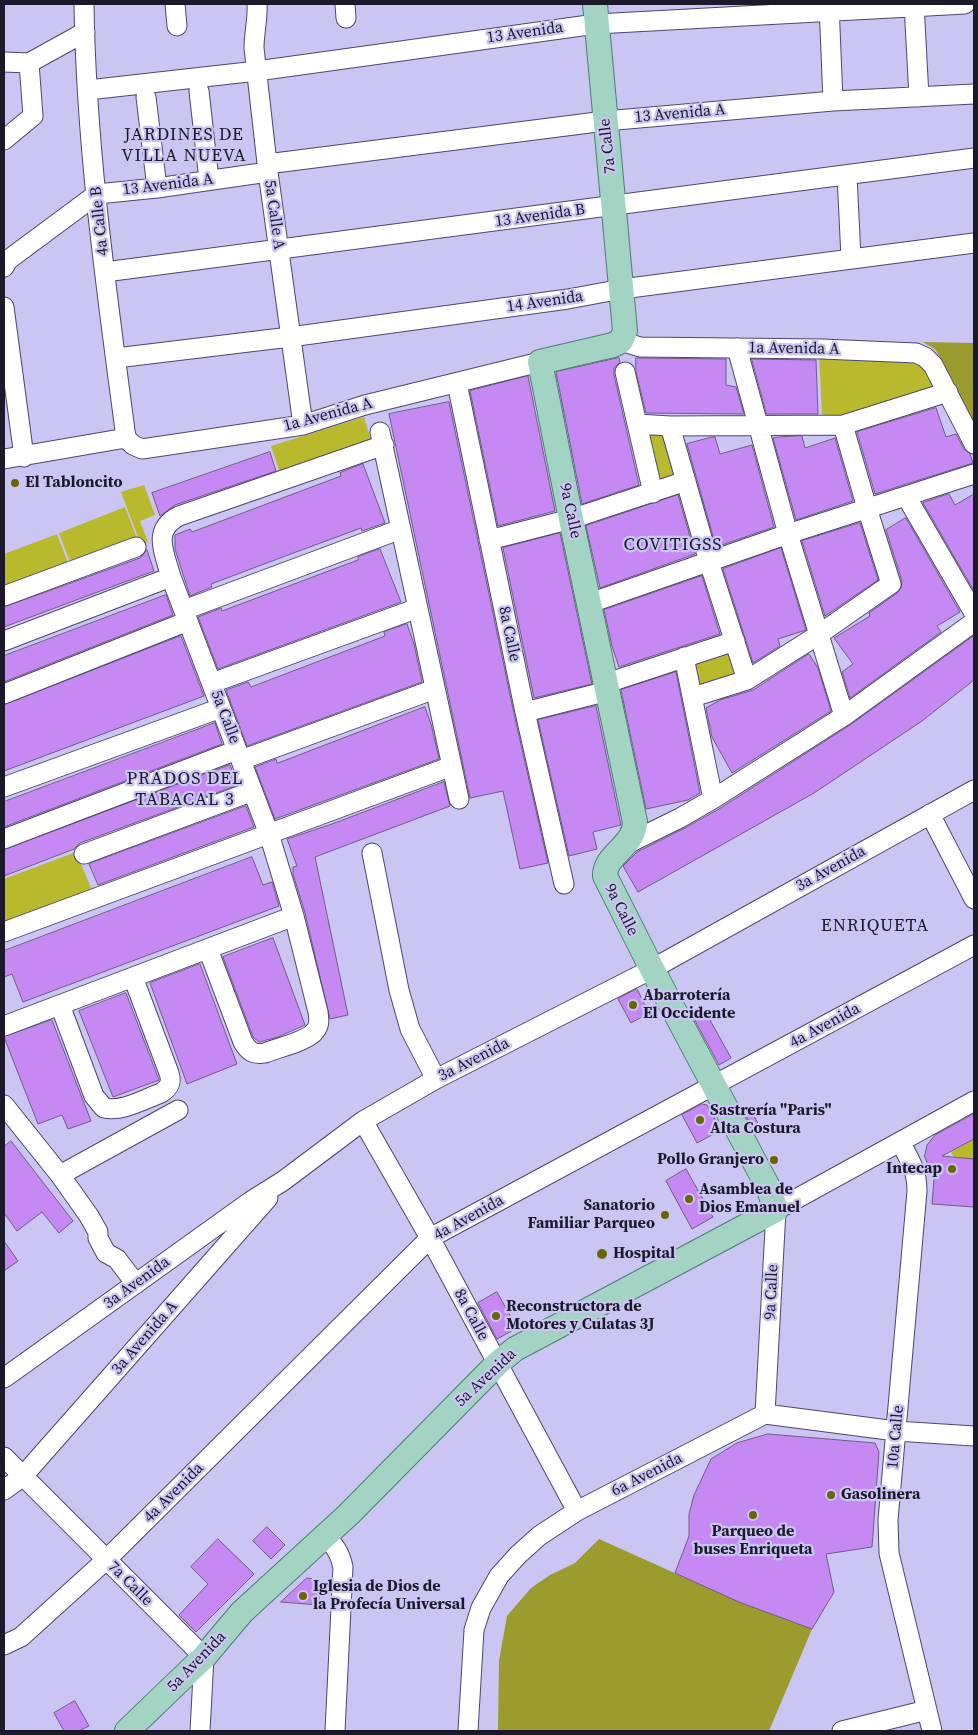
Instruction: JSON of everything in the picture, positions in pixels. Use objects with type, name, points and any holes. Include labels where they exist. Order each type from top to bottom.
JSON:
[{"type":"main road","name":"7a Calle","points":[[595,14],[622,289]]},
{"type":"main road","points":[[621,341],[625,327],[622,289]]},
{"type":"main road","name":"1a Avenida A","points":[[540,362],[608,346],[621,341]]},
{"type":"main road","name":"9a Calle","points":[[540,362],[571,519],[636,822],[634,834],[606,867],[605,876],[652,969],[768,1187],[776,1210]]},
{"type":"main road","name":"5a Avenida","points":[[127,1731],[204,1657],[242,1612],[349,1514],[498,1363],[515,1349],[776,1210]]},
{"type":"street","name":"4a Calle B","points":[[84,4],[88,90],[97,194],[126,438]]},
{"type":"street","points":[[175,4],[177,26]]},
{"type":"street","name":"5a Calle A","points":[[257,4],[258,19],[254,31],[254,48],[268,168],[303,425]]},
{"type":"street","name":"13 Avenida","points":[[88,90],[257,71],[595,14],[965,4]]},
{"type":"street","points":[[914,5],[919,97]]},
{"type":"street","points":[[830,7],[833,101]]},
{"type":"street","points":[[4,62],[29,63],[85,32]]},
{"type":"street","points":[[4,140],[33,116],[29,63]]},
{"type":"street","points":[[199,91],[209,180]]},
{"type":"street","name":"13 Avenida A","points":[[97,194],[157,188],[268,168],[605,121],[833,101],[974,94]]},
{"type":"street","points":[[146,97],[157,188]]},
{"type":"street","name":"13 Avenida B","points":[[105,272],[279,251],[974,158]]},
{"type":"street","points":[[847,175],[851,258]]},
{"type":"street","points":[[4,266],[8,260],[97,194]]},
{"type":"street","name":"14 Avenida","points":[[116,358],[290,337],[568,299],[622,289],[974,242]]},
{"type":"street","points":[[4,307],[24,457]]},
{"type":"street","name":"1a Avenida A","points":[[621,341],[640,346],[822,349],[916,353],[930,360],[974,444]]},
{"type":"street","points":[[737,348],[788,534],[844,716]]},
{"type":"street","name":"1a Avenida A","points":[[126,438],[132,445],[142,448],[303,425],[365,405],[540,362]]},
{"type":"street","points":[[625,372],[653,492]]},
{"type":"street","name":"8a Calle","points":[[457,383],[525,712],[564,884]]},
{"type":"street","points":[[637,424],[670,426],[843,425],[948,392]]},
{"type":"street","points":[[693,698],[747,680],[818,635],[890,585],[843,425]]},
{"type":"street","points":[[670,426],[709,562],[747,680]]},
{"type":"street","points":[[4,460],[126,438]]},
{"type":"street","name":"5a Calle","points":[[208,949],[243,1042],[252,1053],[265,1053],[308,1037],[315,1032],[319,1020],[318,1012],[294,916],[269,834],[171,577],[162,543],[162,533],[166,525],[179,516],[382,439],[401,529]]},
{"type":"street","points":[[590,603],[788,534],[974,474]]},
{"type":"street","points":[[489,540],[571,519],[686,480]]},
{"type":"street","points":[[906,496],[974,613]]},
{"type":"street","points":[[4,694],[186,615],[401,529],[460,799]]},
{"type":"street","points":[[4,596],[136,547]]},
{"type":"street","points":[[4,641],[171,577]]},
{"type":"street","points":[[212,683],[418,608]]},
{"type":"street","points":[[625,845],[680,818],[713,799],[844,716],[974,622]]},
{"type":"street","points":[[525,712],[607,687],[684,657],[734,641]]},
{"type":"street","points":[[684,657],[713,799]]},
{"type":"street","points":[[4,839],[239,755],[435,689]]},
{"type":"street","points":[[4,788],[221,708]]},
{"type":"street","points":[[4,932],[452,766]]},
{"type":"street","name":"3a Avenida","points":[[4,1378],[252,1201],[283,1181],[363,1121],[436,1079],[652,969],[974,790]]},
{"type":"street","points":[[84,854],[253,791]]},
{"type":"street","points":[[930,814],[974,899]]},
{"type":"street","points":[[372,853],[399,990],[410,1029],[436,1079]]},
{"type":"street","points":[[4,1026],[294,916]]},
{"type":"street","name":"4a Avenida","points":[[4,1645],[22,1637],[106,1560],[430,1238],[974,945]]},
{"type":"street","points":[[60,1005],[94,1096],[99,1104],[104,1108],[112,1110],[129,1105],[167,1089],[171,1078],[133,977]]},
{"type":"street","name":"5a Avenida","points":[[776,1210],[974,1101]]},
{"type":"street","points":[[4,1105],[60,1175],[98,1232],[109,1240],[113,1246],[115,1258],[136,1284]]},
{"type":"street","points":[[60,1175],[178,1110]]},
{"type":"street","name":"8a Calle","points":[[363,1121],[430,1238],[577,1511]]},
{"type":"street","name":"10a Calle","points":[[900,1142],[914,1168],[917,1182],[888,1520],[889,1552],[932,1731]]},
{"type":"street","name":"3a Avenida A","points":[[4,1490],[23,1476],[283,1181]]},
{"type":"street","name":"9a Calle","points":[[765,1414],[776,1210]]},
{"type":"street","points":[[765,1414],[896,1431],[974,1436]]},
{"type":"street","name":"6a Avenida","points":[[468,1731],[474,1630],[481,1608],[499,1576],[518,1555],[539,1536],[577,1511],[765,1414]]},
{"type":"street","name":"7a Calle","points":[[4,1457],[204,1657]]},
{"type":"street","points":[[324,1536],[341,1555],[343,1567],[334,1731]]},
{"type":"street","points":[[200,1731],[204,1657]]},
{"type":"street","points":[[842,1731],[927,1710]]},
{"type":"shaded area","points":[[923,342],[974,343],[974,425],[942,368],[940,357],[935,349]]},
{"type":"shaded area","points":[[819,355],[921,364],[938,391],[841,419],[822,414]]},
{"type":"shaded area","points":[[364,417],[371,440],[280,473],[271,446]]},
{"type":"shaded area","points":[[645,432],[664,433],[676,476],[656,483]]},
{"type":"shaded area","points":[[144,485],[155,515],[140,521],[148,542],[141,545],[121,492]]},
{"type":"shaded area","points":[[125,507],[138,541],[72,567],[59,533]]},
{"type":"shaded area","points":[[57,534],[70,568],[4,594],[4,554]]},
{"type":"shaded area","points":[[730,649],[738,676],[699,687],[691,661]]},
{"type":"shaded area","points":[[76,852],[94,895],[4,926],[4,879]]},
{"type":"shaded area","points":[[974,1139],[974,1159],[968,1159],[958,1165],[951,1152]]},
{"type":"shaded area","points":[[599,1539],[739,1602],[812,1629],[769,1731],[498,1731],[499,1661],[507,1616],[531,1588],[550,1575],[575,1563]]},
{"type":"building","points":[[619,358],[620,362],[614,368],[614,375],[639,485],[582,504],[556,372]]},
{"type":"building","points":[[636,358],[726,359],[726,385],[736,387],[744,414],[646,413],[636,372]]},
{"type":"building","points":[[752,359],[816,360],[818,414],[767,414]]},
{"type":"building","points":[[528,376],[555,511],[498,526],[470,391]]},
{"type":"building","points":[[449,402],[514,714],[548,863],[520,869],[503,791],[470,798],[389,414]]},
{"type":"building","points":[[936,408],[946,437],[956,434],[964,449],[970,454],[973,463],[875,494],[857,432]]},
{"type":"building","points":[[802,436],[805,448],[835,438],[853,501],[796,520],[773,438]]},
{"type":"building","points":[[715,437],[720,454],[752,445],[774,527],[716,547],[687,444]]},
{"type":"building","points":[[270,452],[276,471],[175,505],[160,516],[152,493]]},
{"type":"building","points":[[363,464],[385,523],[362,531],[361,528],[288,555],[211,584],[212,587],[190,596],[175,549],[175,535],[190,529],[192,532],[341,476],[340,473]]},
{"type":"building","points":[[949,494],[955,505],[974,494],[974,591],[923,503]]},
{"type":"building","points":[[678,495],[695,554],[600,588],[586,526]]},
{"type":"building","points":[[906,518],[960,612],[937,626],[941,632],[850,698],[842,672],[853,664],[834,638],[870,616],[869,613],[901,588],[902,581],[886,530]]},
{"type":"building","points":[[860,523],[878,580],[825,616],[802,541]]},
{"type":"building","points":[[560,533],[592,684],[534,698],[503,548]]},
{"type":"building","points":[[781,548],[806,630],[778,639],[780,646],[753,663],[723,569]]},
{"type":"building","points":[[380,549],[401,602],[218,669],[198,617],[221,608],[222,611],[358,560],[358,557]]},
{"type":"building","points":[[147,550],[154,571],[4,627],[4,607],[140,558]]},
{"type":"building","points":[[702,576],[720,634],[619,667],[604,610]]},
{"type":"building","points":[[166,595],[173,615],[4,682],[4,656]]},
{"type":"building","points":[[407,624],[414,644],[422,682],[247,746],[226,690],[248,682],[251,687],[385,636],[384,632]]},
{"type":"building","points":[[181,636],[204,696],[4,771],[4,705]]},
{"type":"building","points":[[974,636],[974,680],[922,721],[814,793],[638,892],[623,866],[637,852],[719,809],[850,725]]},
{"type":"building","points":[[809,654],[818,668],[831,711],[732,773],[712,737],[706,708],[720,700],[753,690]]},
{"type":"building","points":[[676,672],[700,793],[688,800],[646,809],[621,690]]},
{"type":"building","points":[[596,706],[621,825],[593,832],[597,849],[569,856],[538,720]]},
{"type":"building","points":[[425,707],[439,759],[275,819],[255,767],[276,759],[277,763]]},
{"type":"building","points":[[215,723],[222,744],[4,827],[4,802]]},
{"type":"building","points":[[230,765],[238,785],[80,843],[74,849],[4,876],[4,850]]},
{"type":"building","points":[[444,782],[450,806],[315,857],[348,1015],[330,1019],[305,913],[293,874],[293,867],[297,866],[287,839]]},
{"type":"building","points":[[246,806],[254,827],[98,885],[89,864]]},
{"type":"building","points":[[252,857],[263,885],[272,882],[279,906],[23,1002],[12,974],[4,977],[4,951]]},
{"type":"building","points":[[273,938],[305,1025],[278,1037],[259,1042],[253,1037],[223,957]]},
{"type":"building","points":[[200,964],[237,1064],[187,1084],[150,983]]},
{"type":"building","name":"Abarrotería El Occidente","points":[[637,989],[649,1013],[631,1023],[618,999]]},
{"type":"building","points":[[126,993],[159,1080],[113,1097],[79,1011]]},
{"type":"building","points":[[705,1011],[731,1058],[719,1065],[693,1017]]},
{"type":"building","points":[[52,1020],[91,1121],[68,1129],[62,1115],[38,1124],[4,1037]]},
{"type":"building","name":"Sastrería \"Paris\" Alta Costura","points":[[702,1104],[707,1105],[721,1130],[697,1143],[682,1115]]},
{"type":"building","points":[[752,1112],[762,1131],[755,1134],[746,1116]]},
{"type":"building","name":"Intecap","points":[[974,1114],[974,1139],[942,1156],[974,1159],[974,1207],[932,1204],[934,1179],[924,1155],[927,1145],[935,1135]]},
{"type":"building","points":[[11,1141],[73,1221],[59,1233],[42,1212],[17,1231],[4,1213],[4,1147]]},
{"type":"building","name":"Asamblea de Dios Emanuel","points":[[686,1169],[713,1217],[692,1229],[666,1181]]},
{"type":"building","points":[[4,1241],[18,1261],[4,1271]]},
{"type":"building","name":"Reconstructora de Motores y Culatas 3J","points":[[497,1292],[517,1328],[497,1339],[478,1303]]},
{"type":"building","points":[[768,1434],[875,1443],[879,1452],[872,1547],[826,1554],[834,1592],[812,1629],[739,1602],[675,1573],[689,1536],[689,1514],[694,1495],[711,1459],[737,1443]]},
{"type":"building","points":[[267,1527],[285,1545],[271,1559],[253,1541]]},
{"type":"building","points":[[218,1539],[254,1574],[196,1632],[179,1615],[208,1584],[191,1567]]},
{"type":"building","name":"Iglesia de Dios de la Profecía Universal","points":[[307,1578],[315,1579],[319,1585],[319,1605],[281,1602]]},
{"type":"building","points":[[75,1701],[89,1726],[79,1731],[64,1731],[54,1713]]},
{"type":"place","name":"El Tabloncito","points":[[15,483]]},
{"type":"place","name":"Abarrotería El Occidente","points":[[633,1005]]},
{"type":"place","name":"Sastrería \"Paris\" Alta Costura","points":[[700,1120]]},
{"type":"place","name":"Pollo Granjero","points":[[774,1160]]},
{"type":"place","name":"Intecap","points":[[952,1169]]},
{"type":"place","name":"Asamblea de Dios Emanuel","points":[[689,1199]]},
{"type":"place","name":"Sanatorio Familiar Parqueo","points":[[665,1215]]},
{"type":"place","name":"Hospital","points":[[602,1254]]},
{"type":"place","name":"Reconstructora de Motores y Culatas 3J","points":[[496,1316]]},
{"type":"place","name":"Gasolinera","points":[[831,1495]]},
{"type":"place","name":"Parqueo de buses Enriqueta","points":[[753,1515]]},
{"type":"place","name":"Iglesia de Dios de la Profecía Universal","points":[[303,1596]]},
{"type":"district","name":"JARDINES DE VILLA NUEVA","points":[[184,145]]},
{"type":"district","name":"COVITIGSS","points":[[673,545]]},
{"type":"district","name":"PRADOS DEL TABACAL 3","points":[[185,790]]},
{"type":"district","name":"ENRIQUETA","points":[[875,926]]}]
